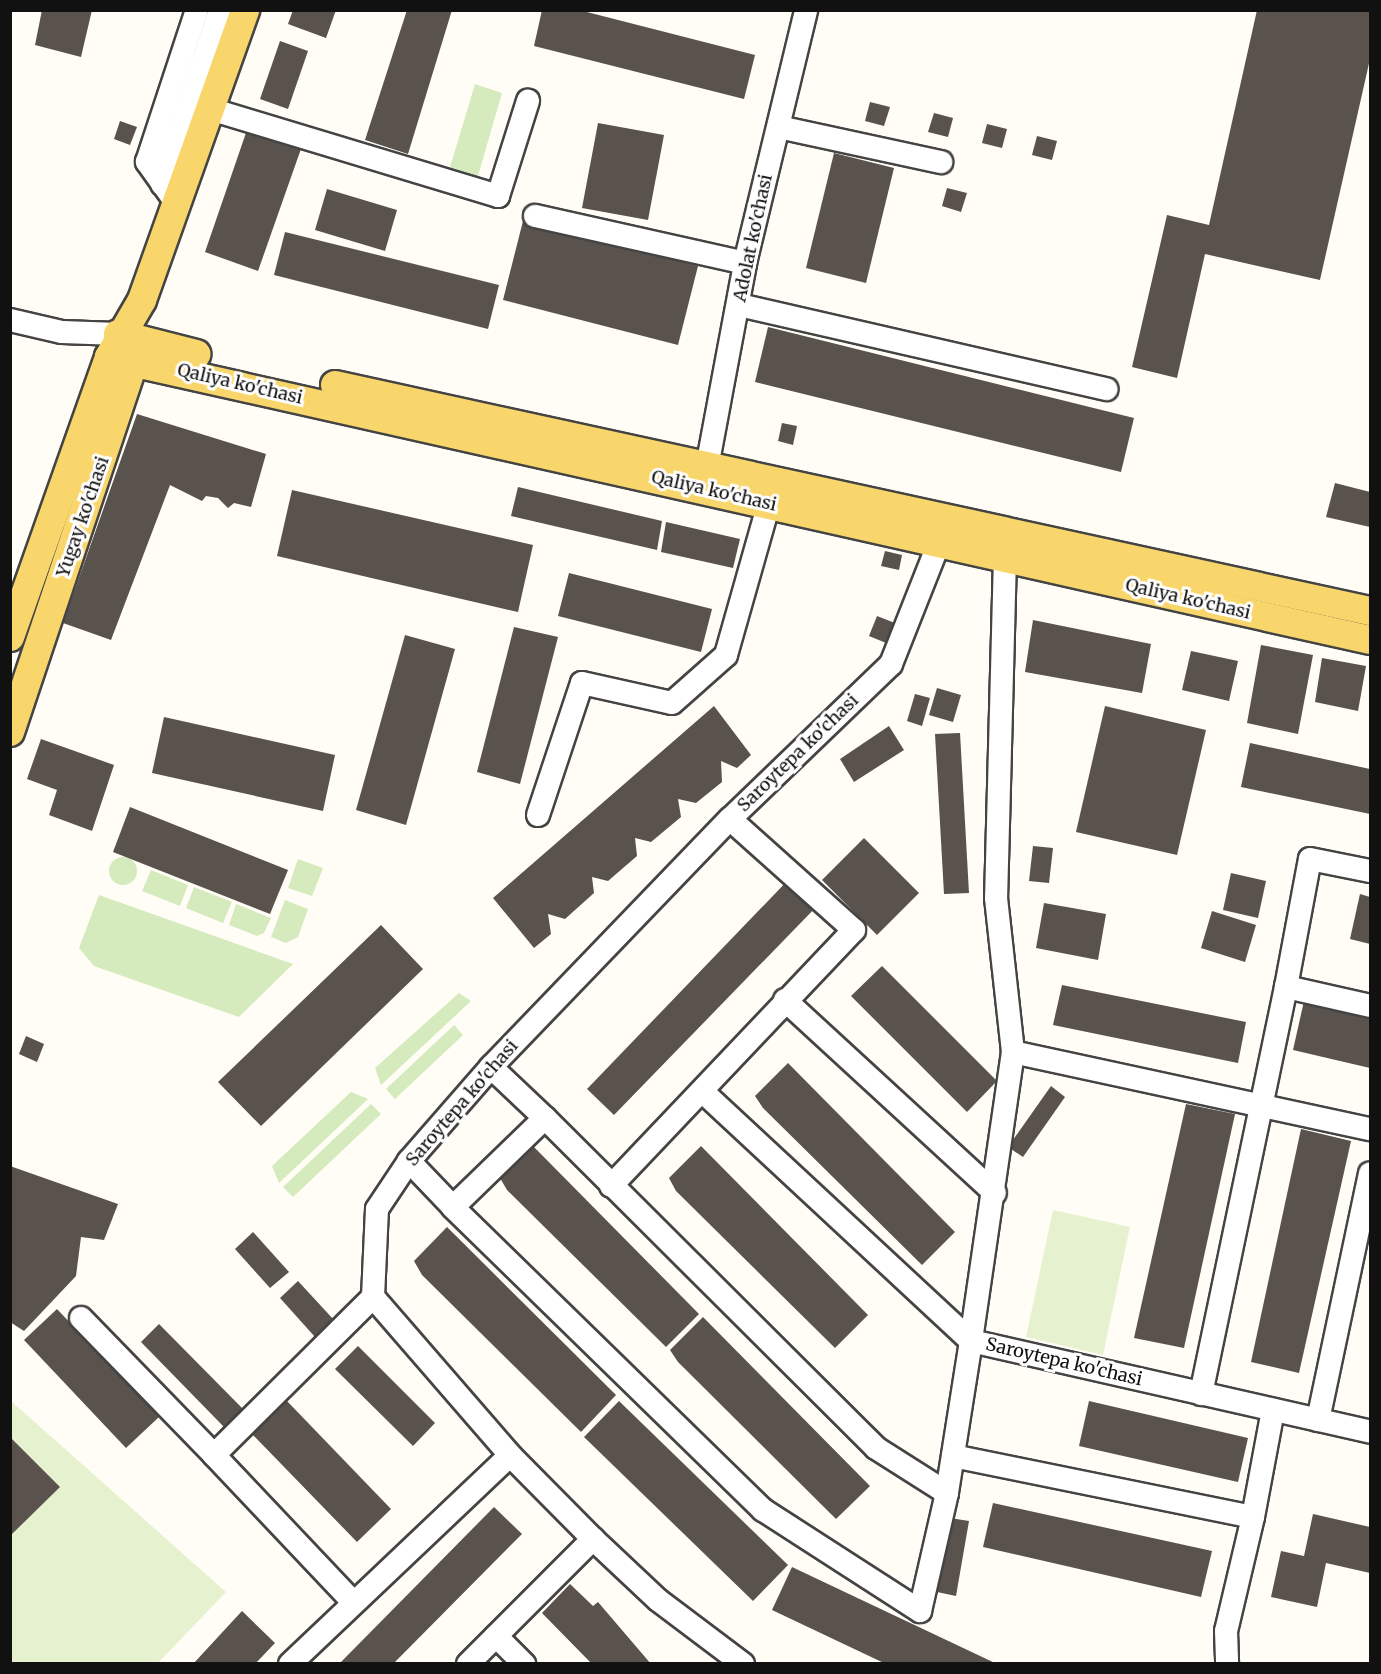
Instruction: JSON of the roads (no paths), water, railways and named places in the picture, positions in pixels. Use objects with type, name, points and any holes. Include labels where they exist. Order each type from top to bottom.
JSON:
[{"type":"main road","name":"Yugay ko'chasi","points":[[10,637],[125,348],[142,300],[170,194],[210,109],[245,10]]},
{"type":"main road","name":"Yugay ko'chasi","points":[[10,732],[125,348]]},
{"type":"main road","name":"Qaliya ko'chasi","points":[[125,348],[707,467],[944,529],[1005,557],[1371,640]]},
{"type":"main road","name":"Qaliya ko'chasi","points":[[125,348],[769,503],[944,529],[1371,611]]},
{"type":"street","points":[[170,194],[147,162],[197,10]]},
{"type":"street","points":[[170,194],[220,10]]},
{"type":"street","name":"Adolat ko'chasi","points":[[707,467],[745,263],[806,10]]},
{"type":"street","points":[[210,109],[498,196],[528,101]]},
{"type":"street","points":[[779,127],[941,162]]},
{"type":"street","points":[[535,216],[745,263]]},
{"type":"street","points":[[739,305],[1107,389]]},
{"type":"street","name":"Qaliya ko'chasi","points":[[10,320],[125,348]]},
{"type":"street","points":[[538,815],[582,683],[672,703],[726,656],[769,503]]},
{"type":"street","name":"Saroytepa ko'chasi","points":[[373,1297],[377,1209],[409,1161],[491,1067],[730,819],[891,664],[944,529]]},
{"type":"street","name":"Saroytepa ko'chasi","points":[[1005,557],[996,898],[1013,1052],[995,1192],[972,1341],[1371,1432]]},
{"type":"street","points":[[611,1186],[703,1092],[785,1000],[854,930],[730,819]]},
{"type":"street","points":[[1200,1394],[1263,1107],[1310,859],[1371,871]]},
{"type":"street","points":[[1286,987],[1371,1006]]},
{"type":"street","points":[[785,1000],[995,1192]]},
{"type":"street","points":[[1013,1052],[1371,1129]]},
{"type":"street","points":[[491,1067],[876,1448],[947,1493]]},
{"type":"street","points":[[409,1161],[453,1207],[763,1510],[920,1611],[947,1493],[972,1341],[703,1092]]},
{"type":"street","points":[[453,1207],[545,1118]]},
{"type":"street","points":[[1318,1420],[1371,1173]]},
{"type":"street","points":[[213,1455],[373,1297],[510,1455],[593,1539],[658,1600],[742,1664]]},
{"type":"street","points":[[81,1318],[353,1602]]},
{"type":"street","points":[[1227,1664],[1226,1631],[1253,1517],[1273,1410]]},
{"type":"street","points":[[290,1664],[510,1455]]},
{"type":"street","points":[[952,1456],[1253,1517]]},
{"type":"street","points":[[468,1664],[593,1539]]},
{"type":"street","points":[[496,1636],[524,1664]]}]
